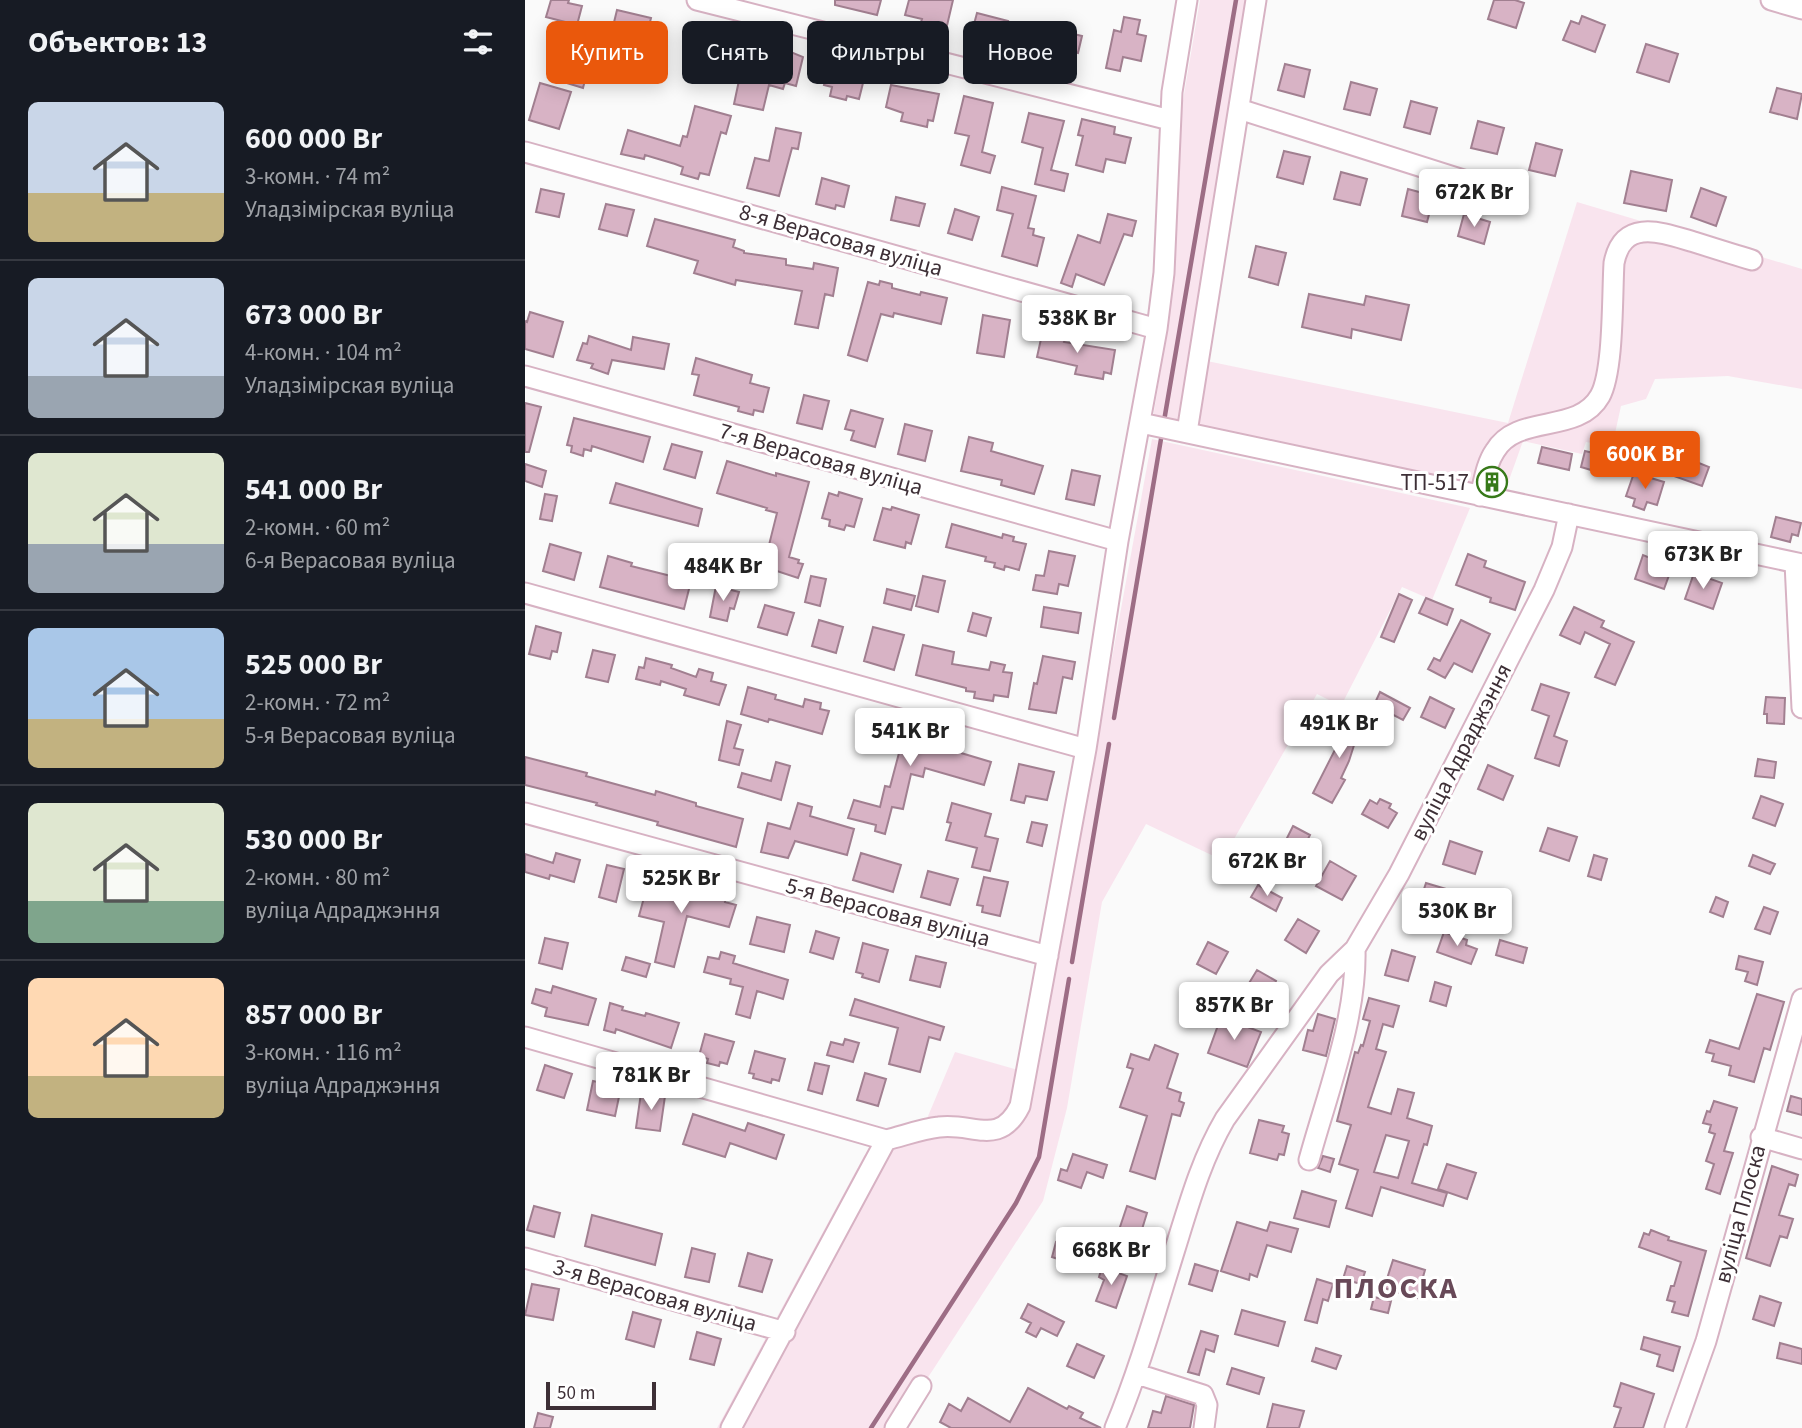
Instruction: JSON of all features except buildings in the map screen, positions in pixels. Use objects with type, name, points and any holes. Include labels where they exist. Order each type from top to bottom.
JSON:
[{"type":"street","points":[[697,0],[1170,120]]},
{"type":"street","points":[[525,1037],[886,1140],[941,1126],[989,1131],[999,1129],[1015,1116],[1023,1094],[1086,749],[1118,541],[1146,424],[1164,273],[1170,120],[1187,0]]},
{"type":"street","points":[[1182,432],[1256,0]]},
{"type":"street","points":[[1771,0],[1802,9]]},
{"type":"street","points":[[1239,109],[1517,197]]},
{"type":"street","name":"8-я Верасовая вуліца","points":[[525,152],[1157,329]]},
{"type":"street","points":[[1479,496],[1490,460],[1502,441],[1523,430],[1578,416],[1595,403],[1601,393],[1609,357],[1614,263],[1616,254],[1626,239],[1643,232],[1663,233],[1752,260]]},
{"type":"street","name":"7-я Верасовая вуліца","points":[[525,376],[1118,541]]},
{"type":"street","points":[[1146,424],[1798,563],[1802,708]]},
{"type":"street","name":"вуліца Адраджэння","points":[[1115,1428],[1137,1374],[1194,1188],[1213,1141],[1225,1119],[1329,974],[1355,949],[1399,874],[1544,590],[1562,547],[1569,514]]},
{"type":"street","points":[[525,593],[1086,749]]},
{"type":"street","name":"5-я Верасовая вуліца","points":[[525,813],[1048,956]]},
{"type":"street","points":[[1309,1160],[1342,1043],[1356,975],[1355,949]]},
{"type":"street","name":"вуліца Плоска","points":[[1675,1428],[1706,1341],[1761,1137],[1802,999]]},
{"type":"street","points":[[1761,1137],[1802,1149]]},
{"type":"street","points":[[731,1428],[886,1140]]},
{"type":"street","name":"3-я Верасовая вуліца","points":[[525,1258],[785,1332]]},
{"type":"street","points":[[1137,1374],[1203,1395],[1207,1405],[1204,1428]]},
{"type":"street","points":[[894,1428],[922,1386]]},
{"type":"shaded area","points":[[1200,0],[1248,0],[1179,424],[1153,418],[1170,312],[1179,124]]},
{"type":"shaded area","points":[[1577,202],[1802,269],[1802,389],[1728,376],[1655,379],[1646,399],[1621,406],[1612,447],[1586,442],[1582,454],[1523,441],[1504,494],[1197,429],[1207,361],[1508,423]]},
{"type":"shaded area","points":[[1152,439],[1470,508],[1432,600],[1402,587],[1341,706],[1317,694],[1222,860],[1146,824],[1102,902],[1067,1108],[1043,1201],[895,1428],[717,1428],[864,1156],[891,1127],[923,1128],[955,1052],[1036,1075]]},
{"type":"waterway","points":[[1164,421],[1236,0]]},
{"type":"waterway","points":[[1114,718],[1162,433]]},
{"type":"waterway","points":[[1072,962],[1109,744]]},
{"type":"waterway","points":[[871,1428],[1016,1203],[1039,1157],[1069,979]]},
{"type":"place","name":"ТП-517","points":[[1492,482]]},
{"type":"district","name":"ПЛОСКА","points":[[1396,1288]]}]
